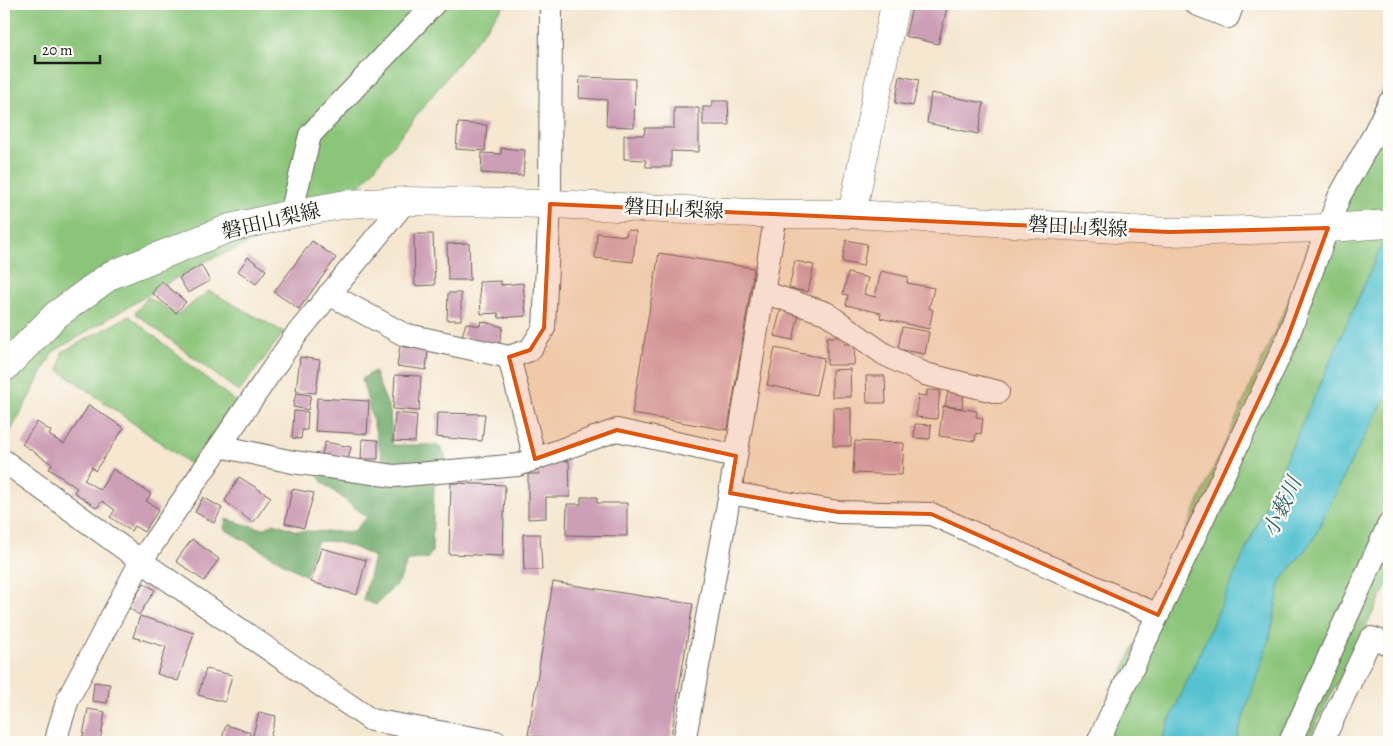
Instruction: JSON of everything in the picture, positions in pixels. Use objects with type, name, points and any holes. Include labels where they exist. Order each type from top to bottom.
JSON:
[{"type":"main road","points":[[852,214],[895,4]]},
{"type":"main road","name":"磐田山梨線","points":[[4,368],[56,315],[112,275],[230,228],[346,204],[406,202],[550,204],[776,214],[852,214],[1168,232],[1331,228],[1389,224]]},
{"type":"street","points":[[291,214],[310,135],[434,4]]},
{"type":"street","points":[[329,294],[403,334],[509,357],[530,350],[544,328],[550,204],[551,4]]},
{"type":"street","points":[[1196,4],[1228,17],[1233,4]]},
{"type":"street","points":[[1098,742],[1286,342],[1331,228],[1339,197],[1389,103]]},
{"type":"street","points":[[56,742],[68,699],[141,561],[296,335],[406,202]]},
{"type":"street","points":[[684,742],[730,493],[776,214]]},
{"type":"street","points":[[763,292],[826,313],[884,354],[925,374],[998,392]]},
{"type":"street","points":[[509,357],[535,459]]},
{"type":"street","points":[[220,446],[293,462],[394,476],[518,464],[617,430],[736,456]]},
{"type":"street","points":[[4,461],[141,561],[371,720],[496,742]]},
{"type":"street","points":[[730,493],[838,512],[931,514],[1158,615]]},
{"type":"street","points":[[1290,742],[1389,524]]},
{"type":"street","points":[[1322,742],[1371,638],[1389,644]]},
{"type":"highlighted area","points":[[550,204],[1169,232],[1328,228],[1286,342],[1158,615],[931,514],[838,512],[730,493],[736,456],[617,430],[535,459],[509,357],[530,350],[544,328]]},
{"type":"green space","points":[[4,4],[505,4],[346,204],[201,263],[53,352],[4,444]]},
{"type":"green space","points":[[1389,76],[1389,581],[1307,742],[1091,742]]},
{"type":"green space","points":[[209,291],[284,332],[239,392],[135,313],[148,297],[177,315]]},
{"type":"green space","points":[[129,316],[235,401],[190,464],[59,370],[62,352]]},
{"type":"green space","points":[[374,371],[390,411],[392,445],[436,445],[442,449],[446,458],[434,485],[432,552],[427,559],[408,560],[399,582],[376,605],[363,600],[374,557],[353,547],[331,541],[316,542],[306,576],[224,529],[226,519],[263,529],[274,523],[297,531],[353,532],[367,517],[323,483],[306,457],[384,464],[362,379]]},
{"type":"water","name":"小薮川","points":[[1389,229],[1389,391],[1353,458],[1313,540],[1281,580],[1270,637],[1235,742],[1160,742]]},
{"type":"building","points":[[913,4],[929,4],[947,8],[938,44],[905,36]]},
{"type":"building","points":[[900,76],[919,80],[913,106],[895,103]]},
{"type":"building","points":[[580,77],[635,79],[634,127],[606,126],[607,100],[579,98]]},
{"type":"building","points":[[931,93],[984,103],[978,134],[927,123]]},
{"type":"building","points":[[712,101],[728,101],[729,125],[703,125],[703,107],[712,107]]},
{"type":"building","points":[[674,108],[699,108],[699,152],[671,151],[671,167],[646,167],[646,160],[624,159],[624,135],[644,135],[645,128],[674,128]]},
{"type":"building","points":[[458,123],[487,125],[485,151],[456,149]]},
{"type":"building","points":[[501,148],[525,150],[523,176],[481,173],[482,153],[501,154]]},
{"type":"building","points":[[627,230],[636,231],[633,262],[595,258],[597,233],[626,236]]},
{"type":"building","points":[[414,234],[433,234],[435,285],[415,286]]},
{"type":"building","points":[[846,240],[867,244],[863,266],[842,262]]},
{"type":"building","points":[[312,241],[336,258],[299,309],[274,292]]},
{"type":"building","points":[[469,243],[470,280],[448,280],[447,244]]},
{"type":"building","points":[[659,253],[754,268],[728,430],[632,414]]},
{"type":"building","points":[[248,257],[266,270],[256,284],[238,271]]},
{"type":"building","points":[[795,261],[814,265],[808,292],[789,288]]},
{"type":"building","points":[[201,265],[210,281],[188,293],[179,278]]},
{"type":"building","points":[[881,271],[908,277],[907,283],[934,288],[929,308],[933,310],[929,329],[880,318],[881,313],[846,305],[848,295],[843,294],[848,273],[868,278],[864,294],[875,297]]},
{"type":"building","points":[[161,281],[186,302],[176,313],[152,293]]},
{"type":"building","points":[[501,281],[501,285],[523,283],[526,316],[499,318],[498,313],[481,314],[479,282]]},
{"type":"building","points":[[448,293],[461,293],[461,320],[447,320]]},
{"type":"building","points":[[781,309],[799,313],[793,340],[774,336]]},
{"type":"building","points":[[481,321],[503,327],[499,345],[462,336],[466,323],[480,326]]},
{"type":"building","points":[[902,327],[929,332],[925,354],[898,349]]},
{"type":"building","points":[[827,337],[844,337],[844,344],[855,344],[854,365],[827,365]]},
{"type":"building","points":[[400,346],[428,350],[426,370],[397,366]]},
{"type":"building","points":[[775,348],[824,358],[816,395],[767,385]]},
{"type":"building","points":[[300,357],[320,360],[316,393],[296,391]]},
{"type":"building","points":[[850,369],[851,397],[832,397],[832,370]]},
{"type":"building","points":[[395,375],[421,376],[419,411],[393,409]]},
{"type":"building","points":[[866,376],[885,376],[886,403],[867,403]]},
{"type":"building","points":[[927,390],[940,391],[937,419],[916,417],[918,395],[927,396]]},
{"type":"building","points":[[948,391],[964,393],[962,408],[945,406]]},
{"type":"building","points":[[296,393],[311,395],[308,410],[293,407]]},
{"type":"building","points":[[317,398],[369,401],[367,434],[315,431]]},
{"type":"building","points":[[89,405],[124,428],[95,471],[92,467],[84,480],[100,490],[113,469],[151,494],[146,501],[159,509],[144,532],[134,526],[131,531],[110,517],[115,510],[102,501],[97,508],[74,492],[77,488],[49,469],[52,464],[22,444],[37,422],[51,431],[49,435],[64,444]]},
{"type":"building","points":[[943,406],[977,411],[976,417],[983,418],[981,434],[976,433],[975,441],[939,436]]},
{"type":"building","points":[[833,408],[851,408],[851,446],[833,446]]},
{"type":"building","points":[[294,411],[308,412],[307,430],[302,430],[301,439],[292,438]]},
{"type":"building","points":[[395,413],[417,415],[415,442],[393,441]]},
{"type":"building","points":[[437,413],[485,414],[482,441],[436,437]]},
{"type":"building","points":[[915,424],[931,425],[930,439],[914,438]]},
{"type":"building","points":[[362,439],[378,440],[378,459],[361,459]]},
{"type":"building","points":[[855,441],[904,443],[902,475],[853,473]]},
{"type":"building","points":[[325,442],[351,447],[348,460],[322,454]]},
{"type":"building","points":[[545,461],[569,461],[570,497],[546,497],[546,518],[528,519],[528,474],[539,474],[539,467]]},
{"type":"building","points":[[239,477],[271,497],[253,523],[225,501]]},
{"type":"building","points":[[451,483],[505,485],[503,556],[449,554]]},
{"type":"building","points":[[292,489],[314,493],[304,528],[285,523]]},
{"type":"building","points":[[203,497],[222,508],[214,523],[195,512]]},
{"type":"building","points":[[581,497],[597,497],[597,503],[627,503],[627,536],[566,535],[567,504],[581,504]]},
{"type":"building","points":[[523,534],[540,534],[542,570],[524,570]]},
{"type":"building","points":[[192,539],[219,559],[204,581],[176,561]]},
{"type":"building","points":[[321,548],[366,560],[357,595],[311,582]]},
{"type":"building","points":[[553,582],[693,604],[670,742],[572,742],[528,735]]},
{"type":"building","points":[[144,583],[155,590],[139,615],[129,608]]},
{"type":"building","points":[[140,616],[194,633],[178,681],[157,674],[166,647],[133,637]]},
{"type":"building","points":[[206,669],[232,675],[225,702],[198,695]]},
{"type":"building","points":[[94,682],[110,684],[107,703],[92,701]]},
{"type":"building","points":[[88,709],[105,712],[100,742],[82,741]]},
{"type":"building","points":[[259,712],[276,716],[269,742],[251,742]]},
{"type":"building","points":[[226,725],[250,732],[247,742],[221,742]]},
{"type":"building","points":[[110,738],[132,741],[132,742],[109,742]]}]
